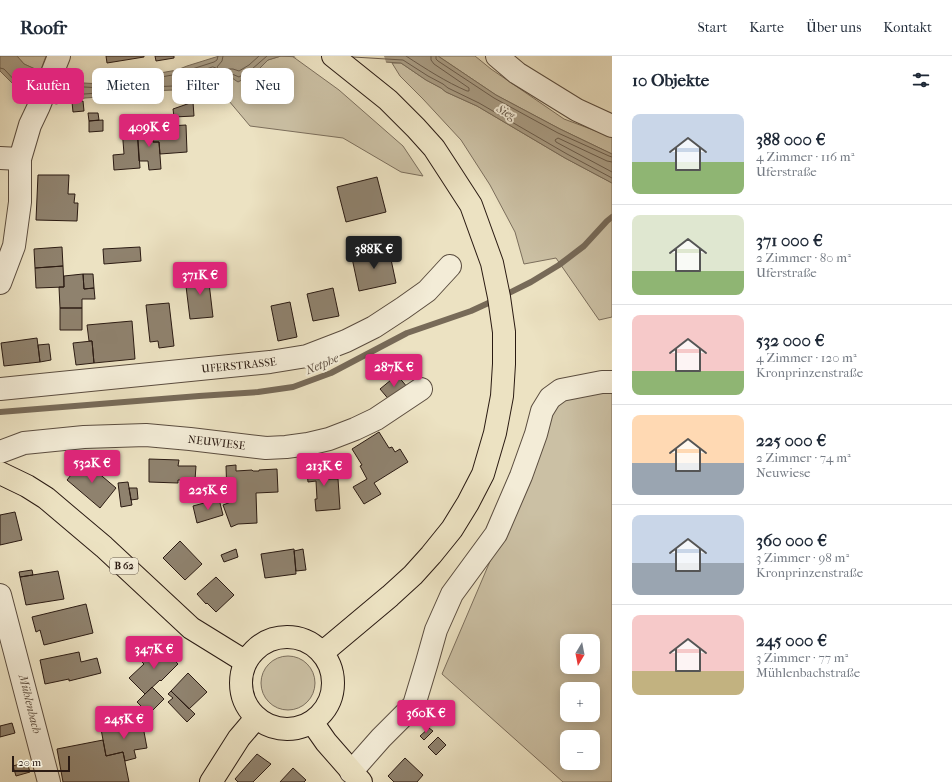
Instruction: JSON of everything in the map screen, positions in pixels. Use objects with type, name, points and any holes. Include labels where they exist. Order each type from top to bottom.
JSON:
[{"type":"main road","points":[[322,654],[413,575],[452,529],[468,503],[482,474],[496,433],[502,396],[504,364],[504,332],[492,263],[470,205],[434,148],[416,128],[388,100],[333,56]]},
{"type":"main road","name":"B 62","points":[[0,473],[28,486],[46,498],[104,547],[191,628],[246,662]]},
{"type":"main road","points":[[282,638],[297,638],[311,644],[322,654],[330,667],[333,683],[331,698],[323,712],[312,722],[298,728],[283,729],[269,725],[256,718],[247,706],[242,691],[242,676],[246,662],[256,650],[268,642],[282,638]]},
{"type":"main road","points":[[211,782],[239,738],[256,718]]},
{"type":"main road","points":[[312,722],[326,742],[356,777]]},
{"type":"street","points":[[0,282],[14,246],[20,202],[10,158],[30,125],[59,56]]},
{"type":"street","points":[[497,56],[517,73],[570,106],[612,126]]},
{"type":"street","name":"UFERSTRASSE","points":[[0,389],[270,362],[307,356],[374,327],[427,291],[450,266]]},
{"type":"street","points":[[356,777],[381,738],[414,705],[436,630],[452,594],[496,534],[521,476],[536,434],[542,411],[550,398],[560,390],[602,382],[612,382]]},
{"type":"street","name":"NEUWIESE","points":[[0,452],[24,443],[84,437],[146,436],[266,448],[301,445],[329,440],[355,429],[376,418],[421,389]]},
{"type":"street","points":[[0,595],[49,782]]},
{"type":"shaded area","points":[[17,56],[46,56],[42,68],[32,68],[24,64]]},
{"type":"shaded area","points":[[281,56],[292,56],[339,90],[403,146],[423,176],[401,172],[343,138],[250,126],[232,104],[233,104],[233,78],[241,76],[241,104],[294,104],[294,68],[260,68],[268,60]]},
{"type":"shaded area","points":[[438,56],[475,56],[491,69],[564,119],[612,137],[612,154],[560,129],[496,95]]},
{"type":"shaded area","points":[[392,63],[401,63],[446,92],[477,106],[565,158],[612,183],[612,317],[599,320],[556,258],[524,264],[515,232],[490,185],[461,140],[400,76]]},
{"type":"shaded area","points":[[612,386],[612,782],[563,782],[442,674],[563,390]]},
{"type":"shaded area","points":[[283,656],[293,656],[303,660],[311,668],[315,678],[315,688],[311,698],[303,706],[293,710],[283,710],[273,706],[265,698],[261,688],[261,678],[265,668],[273,660]]},
{"type":"water","points":[[0,56],[17,56],[24,64],[33,68],[12,68],[12,83],[0,71]]},
{"type":"water","points":[[219,56],[281,56],[268,60],[260,68],[241,68],[241,80],[238,82],[233,79],[233,68],[182,68]]},
{"type":"water","name":"Sieg","points":[[281,56],[438,56],[496,95],[560,129],[612,154],[612,183],[565,158],[477,106],[446,92],[401,63]]},
{"type":"water","points":[[172,71],[172,90],[164,90],[164,72]]},
{"type":"water","points":[[84,83],[92,83],[92,98],[85,98]]},
{"type":"pier","points":[[294,56],[384,56],[387,65],[298,59]]},
{"type":"building","points":[[106,56],[144,56],[144,57],[107,63]]},
{"type":"building","points":[[155,56],[174,56],[174,58],[156,61]]},
{"type":"building","points":[[72,104],[83,104],[84,111],[73,112]]},
{"type":"building","points":[[187,104],[193,104],[194,116],[174,117],[173,109]]},
{"type":"building","points":[[88,113],[98,113],[99,120],[89,121]]},
{"type":"building","points":[[103,120],[103,131],[89,132],[89,121]]},
{"type":"building","points":[[186,125],[187,152],[160,154],[159,142],[153,142],[152,127]]},
{"type":"building","points":[[152,126],[153,142],[159,142],[161,169],[149,170],[148,161],[139,161],[137,127]]},
{"type":"building","points":[[137,127],[140,168],[114,170],[113,155],[124,154],[122,128]]},
{"type":"building","points":[[38,175],[69,175],[68,194],[75,194],[74,203],[78,203],[77,221],[36,220]]},
{"type":"building","points":[[377,177],[386,212],[346,222],[337,187]]},
{"type":"building","points":[[62,247],[63,266],[35,268],[34,249]]},
{"type":"building","points":[[140,247],[141,261],[104,264],[103,249]]},
{"type":"building","points":[[389,250],[396,283],[359,291],[352,258]]},
{"type":"building","points":[[63,266],[64,287],[36,288],[35,268]]},
{"type":"building","points":[[205,266],[206,275],[178,279],[176,267]]},
{"type":"building","points":[[216,272],[217,282],[209,283],[213,317],[190,319],[185,278]]},
{"type":"building","points":[[83,274],[93,274],[94,288],[84,289]]},
{"type":"building","points":[[83,274],[84,289],[94,288],[95,299],[82,299],[82,308],[60,308],[59,287],[64,287],[64,276]]},
{"type":"building","points":[[333,288],[339,316],[313,321],[307,294]]},
{"type":"building","points":[[290,302],[297,337],[278,341],[271,306]]},
{"type":"building","points":[[169,303],[174,346],[159,348],[158,341],[150,342],[146,305]]},
{"type":"building","points":[[60,308],[82,308],[82,330],[60,330]]},
{"type":"building","points":[[132,321],[135,359],[94,363],[92,341],[89,341],[87,325]]},
{"type":"building","points":[[37,338],[40,362],[4,366],[1,343]]},
{"type":"building","points":[[92,341],[94,363],[76,365],[73,343]]},
{"type":"building","points":[[49,344],[51,360],[40,362],[38,345]]},
{"type":"building","points":[[397,375],[408,388],[391,402],[380,389]]},
{"type":"building","points":[[379,432],[389,448],[392,447],[395,452],[400,449],[408,462],[374,483],[381,494],[364,504],[353,487],[367,479],[360,466],[362,465],[352,449]]},
{"type":"building","points":[[90,453],[101,462],[94,469],[83,460]]},
{"type":"building","points":[[149,459],[179,460],[178,466],[196,466],[195,480],[178,480],[178,483],[149,482]]},
{"type":"building","points":[[83,460],[116,488],[100,508],[67,480]]},
{"type":"building","points":[[326,461],[327,479],[338,479],[340,509],[316,511],[316,481],[308,482],[306,463]]},
{"type":"building","points":[[236,465],[236,471],[277,469],[278,492],[256,493],[257,523],[238,524],[231,527],[223,505],[231,502],[231,494],[227,495],[226,466]]},
{"type":"building","points":[[128,482],[132,505],[121,507],[118,483]]},
{"type":"building","points":[[129,488],[137,488],[138,499],[131,500]]},
{"type":"building","points":[[219,499],[223,515],[197,523],[193,506]]},
{"type":"building","points":[[15,512],[22,540],[0,545],[0,515]]},
{"type":"building","points":[[180,541],[202,564],[185,580],[163,558]]},
{"type":"building","points":[[236,549],[238,557],[224,562],[221,555]]},
{"type":"building","points":[[294,549],[296,574],[265,578],[261,554]]},
{"type":"building","points":[[303,549],[306,570],[296,571],[294,551]]},
{"type":"building","points":[[32,570],[33,575],[20,577],[19,572]]},
{"type":"building","points":[[58,571],[64,599],[26,605],[20,577]]},
{"type":"building","points":[[216,577],[234,595],[216,612],[197,594]]},
{"type":"building","points":[[86,604],[93,633],[44,645],[40,630],[36,632],[32,617]]},
{"type":"building","points":[[160,645],[178,664],[145,694],[129,678],[144,664],[142,662]]},
{"type":"building","points":[[79,652],[81,662],[97,658],[101,673],[69,681],[69,679],[45,684],[40,660]]},
{"type":"building","points":[[188,673],[207,692],[189,709],[171,691]]},
{"type":"building","points":[[152,687],[164,699],[149,714],[137,702]]},
{"type":"building","points":[[171,691],[195,714],[187,722],[168,702],[173,698],[168,694]]},
{"type":"building","points":[[142,721],[147,748],[134,750],[136,758],[125,761],[123,752],[106,756],[101,729]]},
{"type":"building","points":[[12,723],[15,733],[0,737],[0,726]]},
{"type":"building","points":[[429,728],[433,731],[424,740],[420,736]]},
{"type":"building","points":[[438,737],[446,745],[436,755],[428,747]]},
{"type":"building","points":[[103,740],[106,756],[123,752],[129,782],[63,782],[57,749]]},
{"type":"building","points":[[257,754],[271,764],[253,782],[238,782],[235,779]]},
{"type":"building","points":[[405,758],[423,775],[417,782],[394,782],[388,776]]},
{"type":"building","points":[[27,762],[30,772],[16,776],[13,766]]},
{"type":"building","points":[[293,768],[306,780],[304,782],[280,782]]},
{"type":"waterway","name":"Netphe","points":[[503,296],[531,282],[559,265],[584,246],[612,217]]},
{"type":"waterway","name":"Netphe","points":[[0,412],[258,392],[293,387],[331,373],[407,333],[471,311],[495,300]]},
{"type":"water label","name":"Mühlenbach","points":[[30,704]]}]
